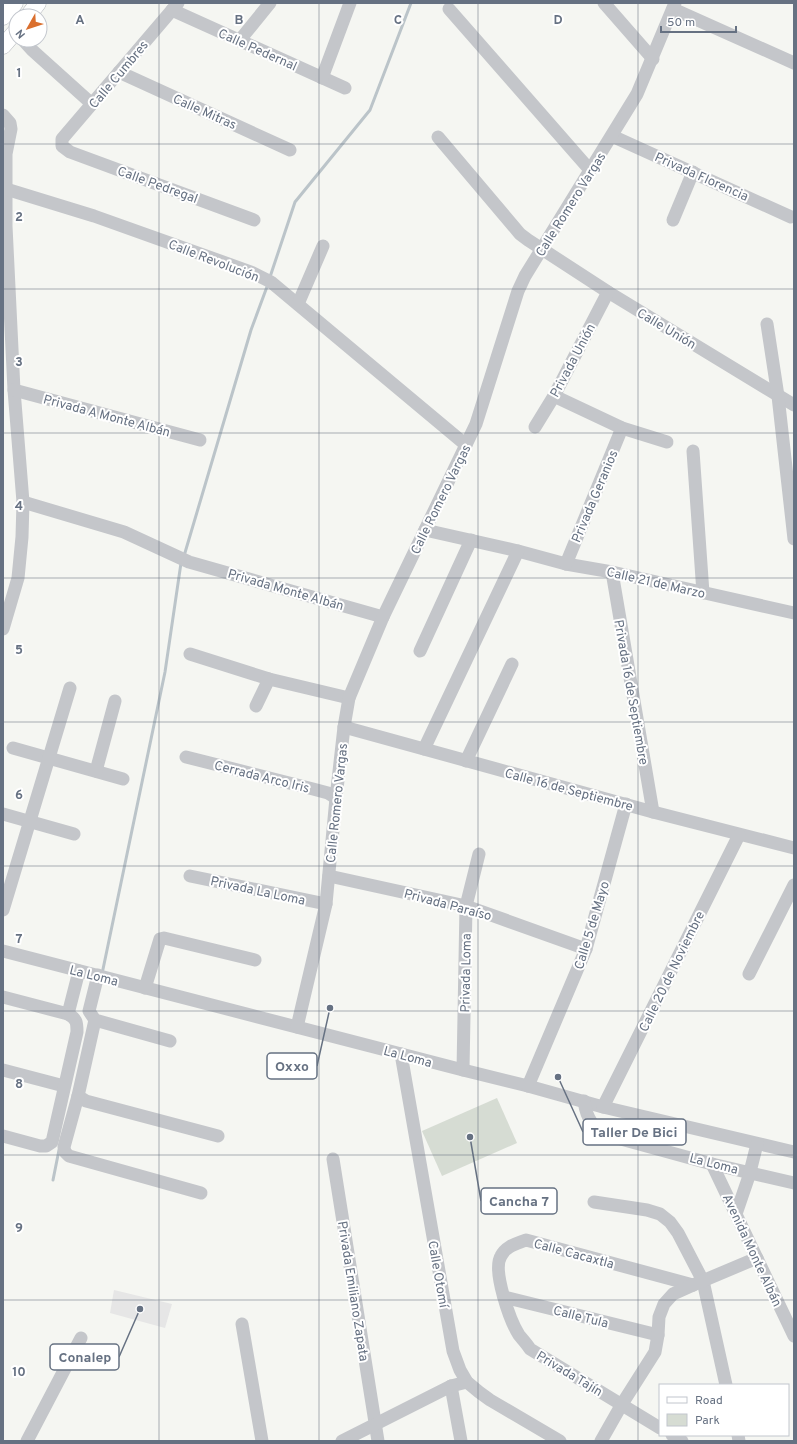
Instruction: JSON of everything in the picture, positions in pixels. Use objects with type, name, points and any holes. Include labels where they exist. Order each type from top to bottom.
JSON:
[{"type":"main road","points":[[3,16],[15,3]]},
{"type":"street","points":[[239,41],[270,3]]},
{"type":"street","points":[[322,78],[350,3]]},
{"type":"street","points":[[604,3],[653,59]]},
{"type":"street","points":[[674,6],[794,63]]},
{"type":"street","name":"Calle Romero Vargas","points":[[297,1027],[326,904],[336,798],[344,727],[349,698],[383,617],[476,424],[518,292],[525,276],[637,94],[674,6]]},
{"type":"street","name":"Calle Pedernal","points":[[175,7],[239,41],[345,88]]},
{"type":"street","name":"Calle Cumbres","points":[[62,146],[62,139],[175,7]]},
{"type":"street","points":[[449,9],[590,170]]},
{"type":"street","points":[[30,48],[92,104]]},
{"type":"street","name":"Calle Mitras","points":[[119,72],[290,150]]},
{"type":"street","points":[[3,115],[10,123],[11,129],[5,154],[7,322],[23,502],[22,537],[18,578],[3,629]]},
{"type":"street","name":"Privada Florencia","points":[[612,136],[791,217]]},
{"type":"street","name":"Calle Unión","points":[[438,137],[520,234],[608,292],[794,405]]},
{"type":"street","name":"Calle Pedregal","points":[[62,146],[70,152],[254,220]]},
{"type":"street","points":[[673,220],[693,172]]},
{"type":"street","name":"Calle Revolución","points":[[6,189],[94,216],[251,272],[271,282],[466,445]]},
{"type":"street","points":[[298,304],[323,246]]},
{"type":"street","name":"Privada Unión","points":[[535,427],[554,396],[608,292]]},
{"type":"street","points":[[767,324],[778,396],[794,539]]},
{"type":"street","name":"Privada A Monte Albán","points":[[14,390],[200,440]]},
{"type":"street","points":[[554,396],[622,428],[667,442]]},
{"type":"street","name":"Privada Geranios","points":[[566,564],[622,428]]},
{"type":"street","points":[[693,451],[703,593]]},
{"type":"street","name":"Privada Monte Albán","points":[[23,502],[124,532],[189,562],[383,617]]},
{"type":"street","name":"Calle 21 de Marzo","points":[[425,530],[518,551],[566,564],[612,572],[794,613]]},
{"type":"street","points":[[420,651],[471,540]]},
{"type":"street","points":[[424,749],[518,551]]},
{"type":"street","name":"Privada 16 de Septiembre","points":[[612,572],[653,812]]},
{"type":"street","points":[[190,654],[269,679],[349,698]]},
{"type":"street","points":[[466,761],[512,664]]},
{"type":"street","points":[[256,706],[269,679]]},
{"type":"street","points":[[3,910],[7,883],[30,822],[70,688]]},
{"type":"street","points":[[96,771],[115,701]]},
{"type":"street","name":"Calle 16 de Septiembre","points":[[344,727],[653,812],[794,848]]},
{"type":"street","points":[[13,748],[123,778]]},
{"type":"street","name":"Cerrada Arco Iris","points":[[186,757],[328,793],[336,798]]},
{"type":"street","name":"Calle 5 de Mayo","points":[[528,1086],[586,949],[626,804]]},
{"type":"street","points":[[3,814],[74,834]]},
{"type":"street","name":"Calle 20 de Noviembre","points":[[603,1107],[739,835]]},
{"type":"street","name":"Privada Loma","points":[[463,1070],[466,906],[479,854]]},
{"type":"street","name":"Privada La Loma","points":[[190,876],[326,904]]},
{"type":"street","name":"Privada Paraíso","points":[[329,876],[466,906],[586,949]]},
{"type":"street","points":[[749,974],[794,886]]},
{"type":"street","points":[[145,988],[160,939],[164,938],[254,960]]},
{"type":"street","name":"La Loma","points":[[3,951],[584,1101],[586,1114],[590,1122],[610,1136],[712,1164],[794,1183]]},
{"type":"street","points":[[68,1014],[79,971]]},
{"type":"street","points":[[98,975],[89,1011],[95,1020],[170,1041]]},
{"type":"street","points":[[3,997],[68,1014],[77,1022],[77,1032],[52,1142],[46,1146],[40,1146],[3,1136]]},
{"type":"street","points":[[95,1020],[78,1096],[64,1147],[65,1152],[69,1156],[201,1193]]},
{"type":"street","name":"Calle Otomí","points":[[401,1054],[453,1351],[460,1370],[467,1382],[490,1400],[544,1436],[560,1441]]},
{"type":"street","points":[[3,1070],[64,1086]]},
{"type":"street","points":[[78,1096],[86,1101],[218,1136]]},
{"type":"street","points":[[584,1101],[603,1107],[794,1152]]},
{"type":"street","points":[[736,1214],[750,1172],[757,1144]]},
{"type":"street","name":"Privada Emiliano Zapata","points":[[333,1159],[378,1441]]},
{"type":"street","name":"Avenida Monte Albán","points":[[712,1164],[794,1336]]},
{"type":"street","points":[[594,1202],[647,1210],[660,1214],[670,1222],[678,1233],[698,1283],[726,1384]]},
{"type":"street","name":"Calle Cacaxtla","points":[[504,1297],[498,1276],[500,1257],[509,1246],[526,1240],[698,1283]]},
{"type":"street","points":[[601,1441],[654,1352],[658,1335],[659,1317],[664,1304],[673,1294],[757,1258]]},
{"type":"street","name":"Calle Tula","points":[[504,1297],[658,1335]]},
{"type":"street","name":"Privada Tajín","points":[[504,1297],[518,1334],[530,1349],[659,1427]]},
{"type":"street","points":[[242,1324],[262,1441]]},
{"type":"street","points":[[27,1441],[81,1338]]},
{"type":"street","points":[[342,1441],[451,1386],[467,1382]]},
{"type":"street","points":[[451,1386],[461,1441]]},
{"type":"shaded area","points":[[114,1290],[172,1304],[165,1328],[110,1313]]},
{"type":"green space","points":[[497,1098],[517,1143],[442,1176],[422,1131]]},
{"type":"waterway","points":[[270,277],[295,202],[370,110],[411,3]]},
{"type":"waterway","points":[[184,556],[251,330],[268,284]]},
{"type":"waterway","points":[[102,974],[165,672],[181,563]]},
{"type":"waterway","points":[[53,1180],[59,1150]]},
{"type":"place","name":"Oxxo","points":[[330,1008]]},
{"type":"place","name":"Taller De Bici","points":[[558,1077]]},
{"type":"place","name":"Cancha 7","points":[[470,1137]]},
{"type":"place","name":"Conalep","points":[[140,1309]]}]
